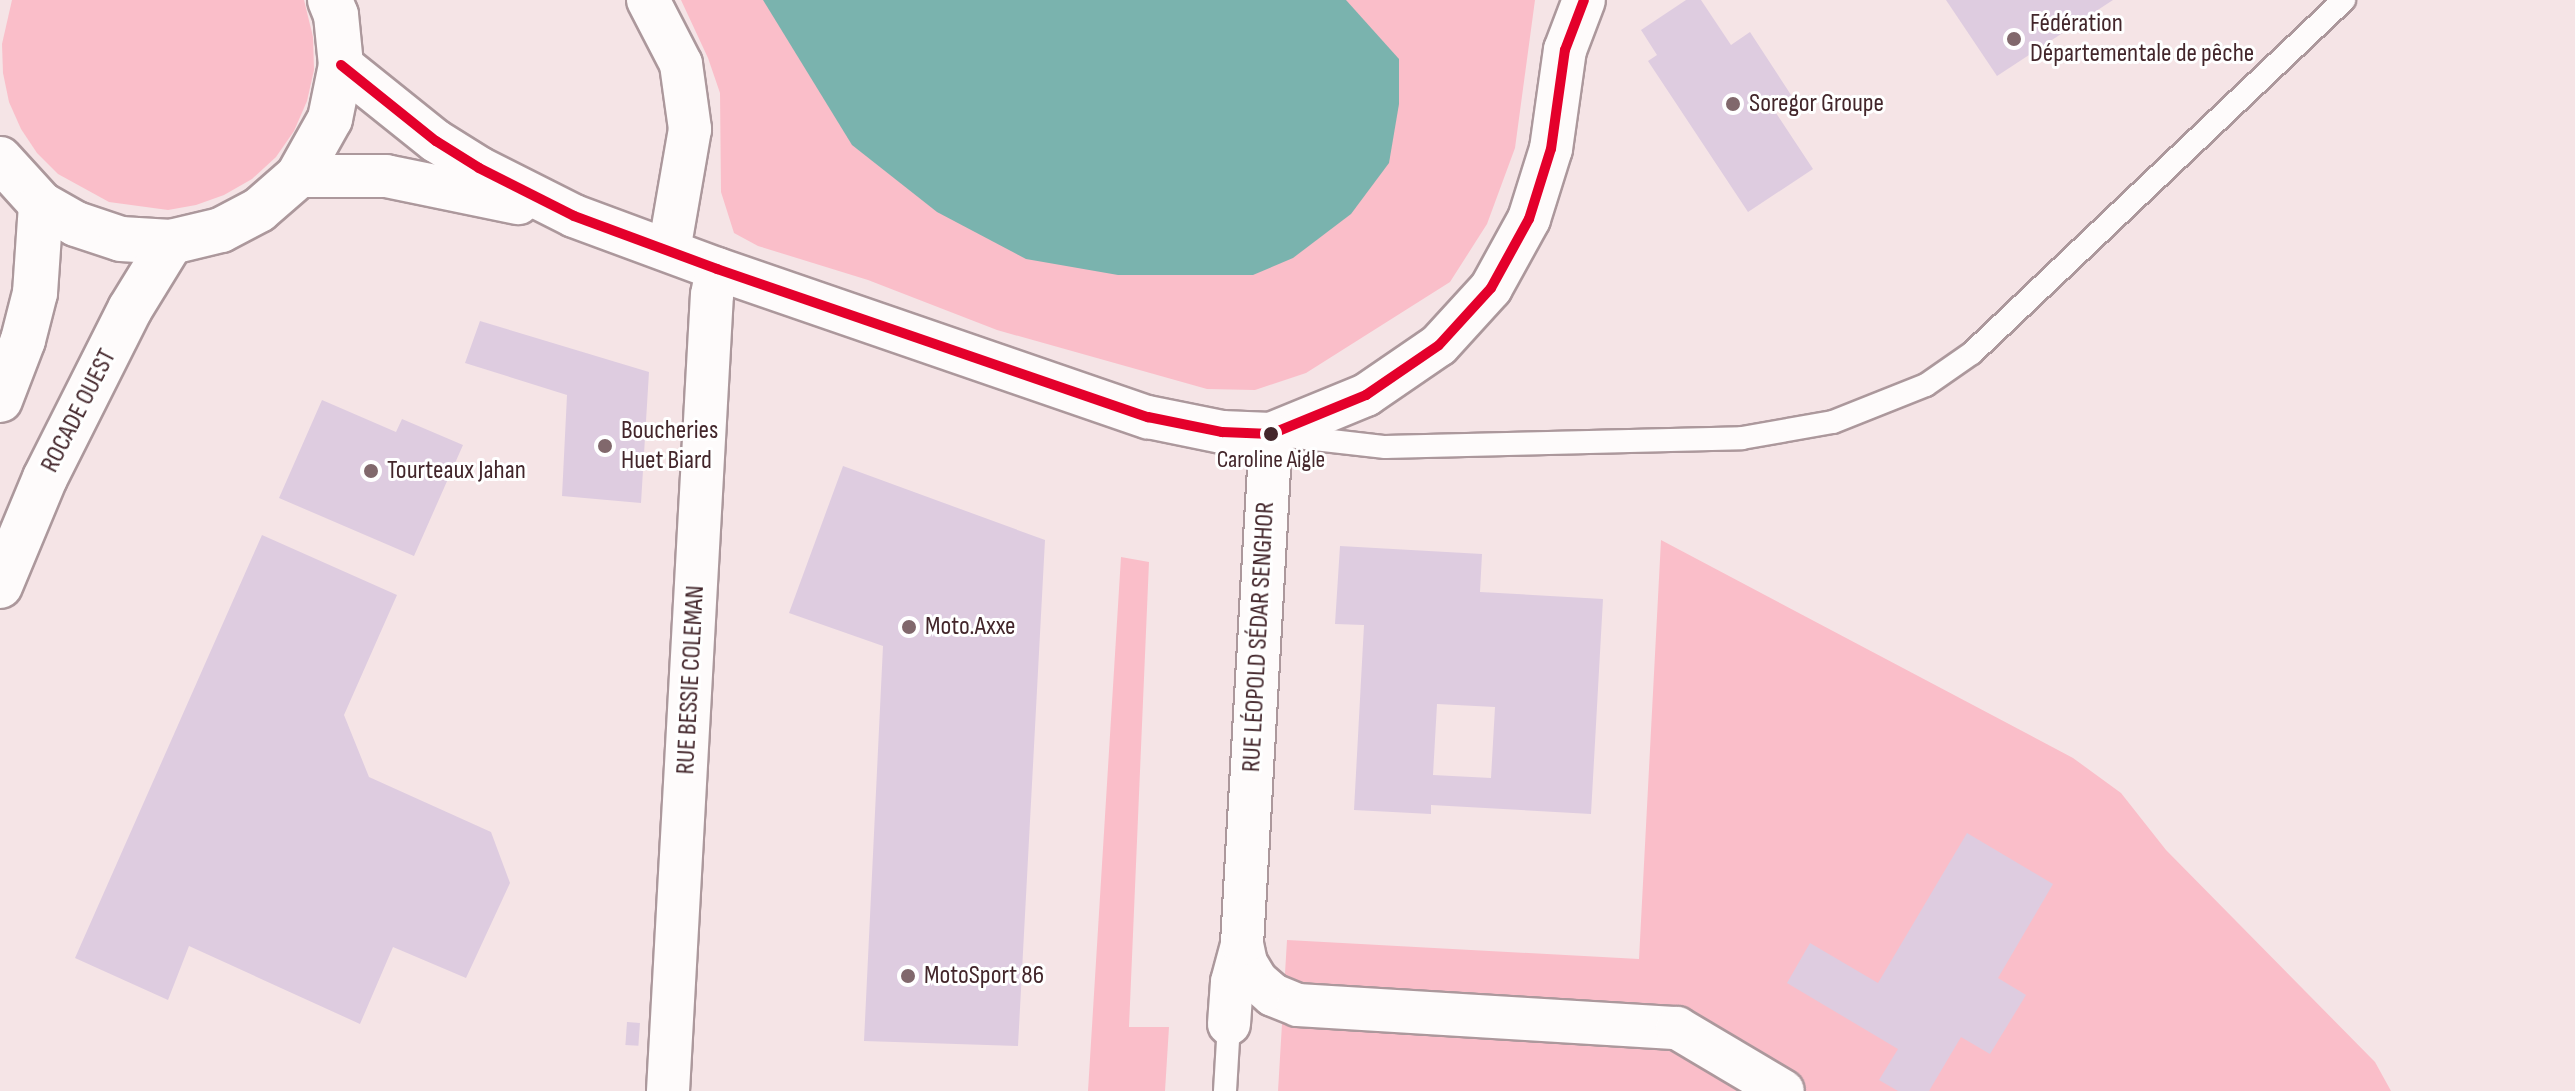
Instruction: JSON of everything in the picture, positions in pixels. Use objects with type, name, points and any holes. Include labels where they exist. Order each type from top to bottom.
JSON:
[{"type":"main road","points":[[0,159],[41,204],[76,224],[121,239],[171,242],[221,230],[259,210],[298,176],[330,119],[341,65],[336,15],[330,0]]},
{"type":"main road","points":[[0,400],[23,340],[35,293],[41,204]]},
{"type":"main road","name":"ROCADE OUEST","points":[[0,586],[45,478],[130,309],[171,242]]},
{"type":"street","points":[[648,0],[681,64],[690,129],[669,250]]},
{"type":"street","points":[[341,65],[436,141],[479,168],[574,216],[717,269],[1148,417],[1222,432],[1271,434],[1366,395],[1439,345],[1491,288],[1529,219],[1551,149],[1565,50],[1584,0]]},
{"type":"street","points":[[298,176],[386,176],[574,216]]},
{"type":"street","name":"RUE BESSIE COLEMAN","points":[[668,1091],[710,322],[717,269]]},
{"type":"street","name":"RUE LÉOPOLD SÉDAR SENGHOR","points":[[1229,1024],[1232,982],[1242,944],[1271,434]]},
{"type":"street","points":[[1242,944],[1246,963],[1257,981],[1273,995],[1298,1005],[1677,1028],[1783,1091]]},
{"type":"lane","points":[[1271,434],[1385,447],[1742,438],[1833,422],[1926,385],[1972,353],[2344,0]]},
{"type":"lane","name":"RUE LÉOPOLD SÉDAR SENGHOR","points":[[1225,1091],[1229,1024]]},
{"type":"shaded area","points":[[12,0],[304,0],[313,37],[314,70],[307,101],[294,131],[276,157],[252,179],[224,195],[196,205],[168,210],[109,202],[58,174],[37,153],[21,129],[9,102],[3,73],[2,44]]},
{"type":"shaded area","points":[[681,0],[1535,0],[1515,148],[1487,224],[1450,282],[1306,373],[1255,390],[1207,389],[997,330],[868,280],[758,246],[734,233],[721,192],[720,93],[708,58]]},
{"type":"shaded area","points":[[1661,540],[2073,758],[2121,793],[2166,850],[2375,1062],[2391,1091],[1278,1091],[1287,940],[1639,959]]},
{"type":"shaded area","points":[[1121,557],[1149,562],[1129,1027],[1169,1027],[1165,1091],[1088,1091]]},
{"type":"water","points":[[763,0],[1346,0],[1399,59],[1399,104],[1389,163],[1351,214],[1293,258],[1253,275],[1118,275],[1026,259],[937,212],[852,145]]},
{"type":"building","name":"Soregor Groupe","points":[[1686,0],[1701,0],[1731,45],[1750,32],[1793,98],[1774,110],[1813,169],[1748,212],[1648,61],[1657,55],[1641,30]]},
{"type":"building","name":"Fédération Départementale de pêche","points":[[1946,0],[2113,0],[1997,76]]},
{"type":"building","name":"Boucheries Huet Biard","points":[[480,321],[649,372],[641,503],[562,496],[567,395],[465,363]]},
{"type":"building","name":"Tourteaux Jahan","points":[[322,400],[396,432],[402,419],[463,445],[414,556],[279,498]]},
{"type":"building","points":[[843,466],[1045,540],[1018,1046],[864,1041],[883,646],[789,613]]},
{"type":"building","points":[[262,535],[397,595],[344,715],[369,777],[491,832],[510,883],[466,978],[393,947],[360,1024],[189,946],[168,1000],[75,958]]},
{"type":"building","points":[[1340,546],[1482,554],[1480,592],[1603,599],[1591,814],[1431,805],[1431,814],[1354,810],[1364,625],[1335,624]],"holes":[[[1437,704],[1495,707],[1491,778],[1433,775]]]},
{"type":"building","points":[[1967,833],[2053,884],[1998,978],[2026,995],[1990,1054],[1961,1037],[1929,1091],[1898,1091],[1879,1080],[1898,1049],[1787,983],[1810,943],[1878,983]]},
{"type":"building","points":[[627,1022],[640,1023],[638,1046],[625,1045]]},
{"type":"transit line","points":[[341,65],[436,141],[479,168],[574,216],[717,269],[1148,417],[1222,432],[1271,434],[1366,395],[1439,345],[1491,288],[1529,219],[1551,149],[1565,50],[1584,0]]},
{"type":"place","name":"Fédération Départementale de pêche","points":[[2014,39]]},
{"type":"place","name":"Soregor Groupe","points":[[1733,104]]},
{"type":"place","name":"Caroline Aigle","points":[[1271,434]]},
{"type":"place","name":"Boucheries Huet Biard","points":[[605,446]]},
{"type":"place","name":"Tourteaux Jahan","points":[[371,471]]},
{"type":"place","name":"Moto.Axxe","points":[[909,627]]},
{"type":"place","name":"MotoSport 86","points":[[908,976]]}]
